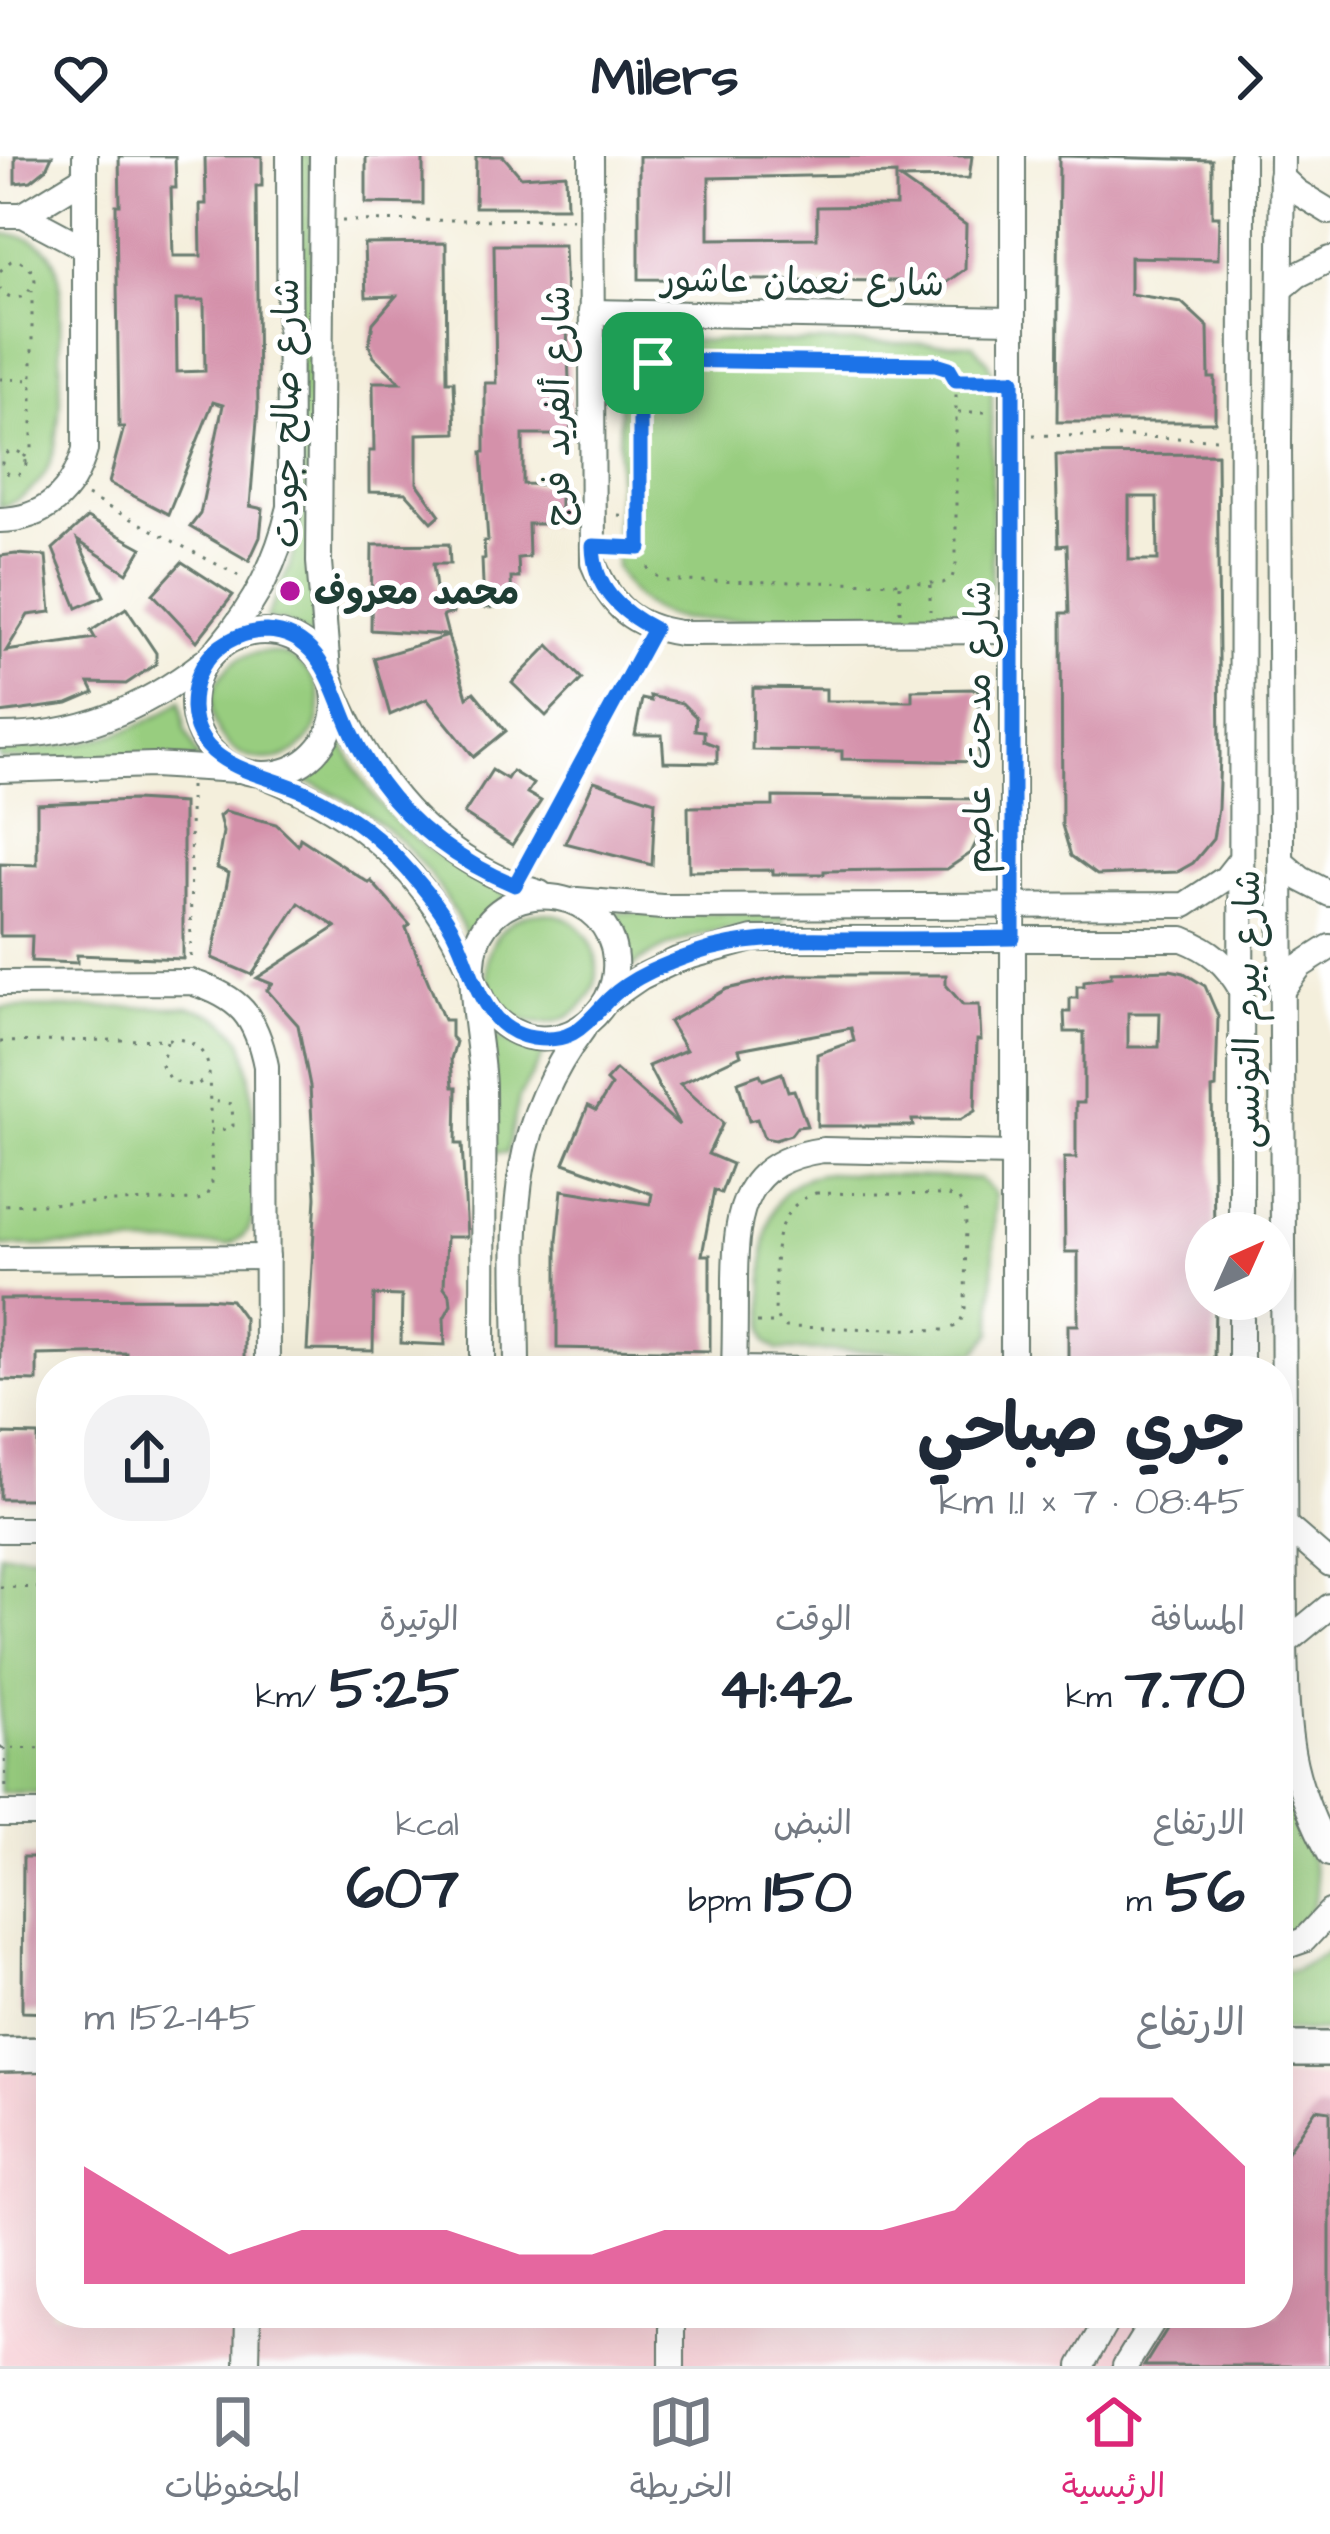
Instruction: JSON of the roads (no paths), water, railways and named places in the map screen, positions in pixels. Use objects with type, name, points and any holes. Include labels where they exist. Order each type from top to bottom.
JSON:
[{"type":"main road","points":[[1293,2049],[1330,2049]]},
{"type":"main road","points":[[0,2055],[36,2054]]},
{"type":"street","name":"شارع صالح جودت","points":[[213,653],[263,588],[290,507],[290,156]]},
{"type":"street","name":"شارع صالح جودت","points":[[322,156],[319,562],[331,680]]},
{"type":"street","name":"شارع ألفريد فرج","points":[[591,156],[593,563],[605,592],[626,615],[654,629],[680,634],[1013,631]]},
{"type":"street","name":"شارع مدحت عاصم","points":[[1013,156],[1013,1356]]},
{"type":"street","name":"شارع بيرم التونسى","points":[[1241,1212],[1242,156]]},
{"type":"street","name":"شارع بيرم التونسى","points":[[1281,166],[1285,1356]]},
{"type":"street","points":[[1281,166],[1297,192],[1330,212]]},
{"type":"street","points":[[12,215],[85,167]]},
{"type":"street","points":[[0,520],[38,513],[70,486],[85,450],[85,167]]},
{"type":"street","points":[[12,215],[85,248]]},
{"type":"street","points":[[1281,289],[1330,259]]},
{"type":"street","name":"شارع نعمان عاشور","points":[[591,312],[1013,320]]},
{"type":"street","points":[[1242,440],[1279,440]]},
{"type":"street","points":[[0,736],[37,736],[110,718],[176,684],[242,634],[267,631],[292,637],[313,651],[331,680],[354,738],[381,782],[415,821],[454,854],[515,885],[590,911],[606,930],[615,952],[616,976],[609,999]]},
{"type":"street","points":[[213,653],[194,685],[193,712],[201,737],[218,758],[336,810],[390,850],[452,928],[485,1006],[505,1027],[532,1038],[560,1037],[586,1026]]},
{"type":"street","points":[[0,770],[190,766],[251,773],[286,771],[309,759],[325,740],[334,716],[331,680]]},
{"type":"street","points":[[483,1356],[482,1074],[473,977],[480,934],[492,917],[527,897],[662,907],[1186,904],[1217,886],[1241,859]]},
{"type":"street","points":[[1281,862],[1330,894]]},
{"type":"street","points":[[517,1356],[518,1174],[542,1095],[561,1059],[609,999],[677,960],[753,939],[1183,939],[1208,949],[1228,966],[1241,989]]},
{"type":"street","points":[[1282,990],[1300,966],[1330,946]]},
{"type":"street","points":[[0,983],[191,982],[220,992],[245,1010],[260,1037],[266,1066],[268,1356]]},
{"type":"street","points":[[734,1356],[736,1234],[741,1207],[753,1184],[772,1166],[796,1154],[823,1150],[1013,1154]]},
{"type":"street","points":[[0,1259],[267,1256]]},
{"type":"street","points":[[1241,1320],[1241,1356]]},
{"type":"street","points":[[0,1530],[36,1529]]},
{"type":"street","points":[[1293,1532],[1330,1564]]},
{"type":"street","points":[[1293,1636],[1330,1606]]},
{"type":"street","name":"شارع بيرم التونسى","points":[[1293,1761],[1298,1784],[1330,1854]]},
{"type":"street","points":[[3,1814],[36,1814]]},
{"type":"street","points":[[1293,1944],[1324,1923],[1330,1912]]},
{"type":"street","points":[[248,2328],[248,2366]]},
{"type":"street","points":[[672,2328],[672,2366]]},
{"type":"street","points":[[1081,2366],[1103,2328]]},
{"type":"street","points":[[1125,2366],[1149,2328]]},
{"type":"place","name":"محمد معروف","points":[[290,591]]}]
